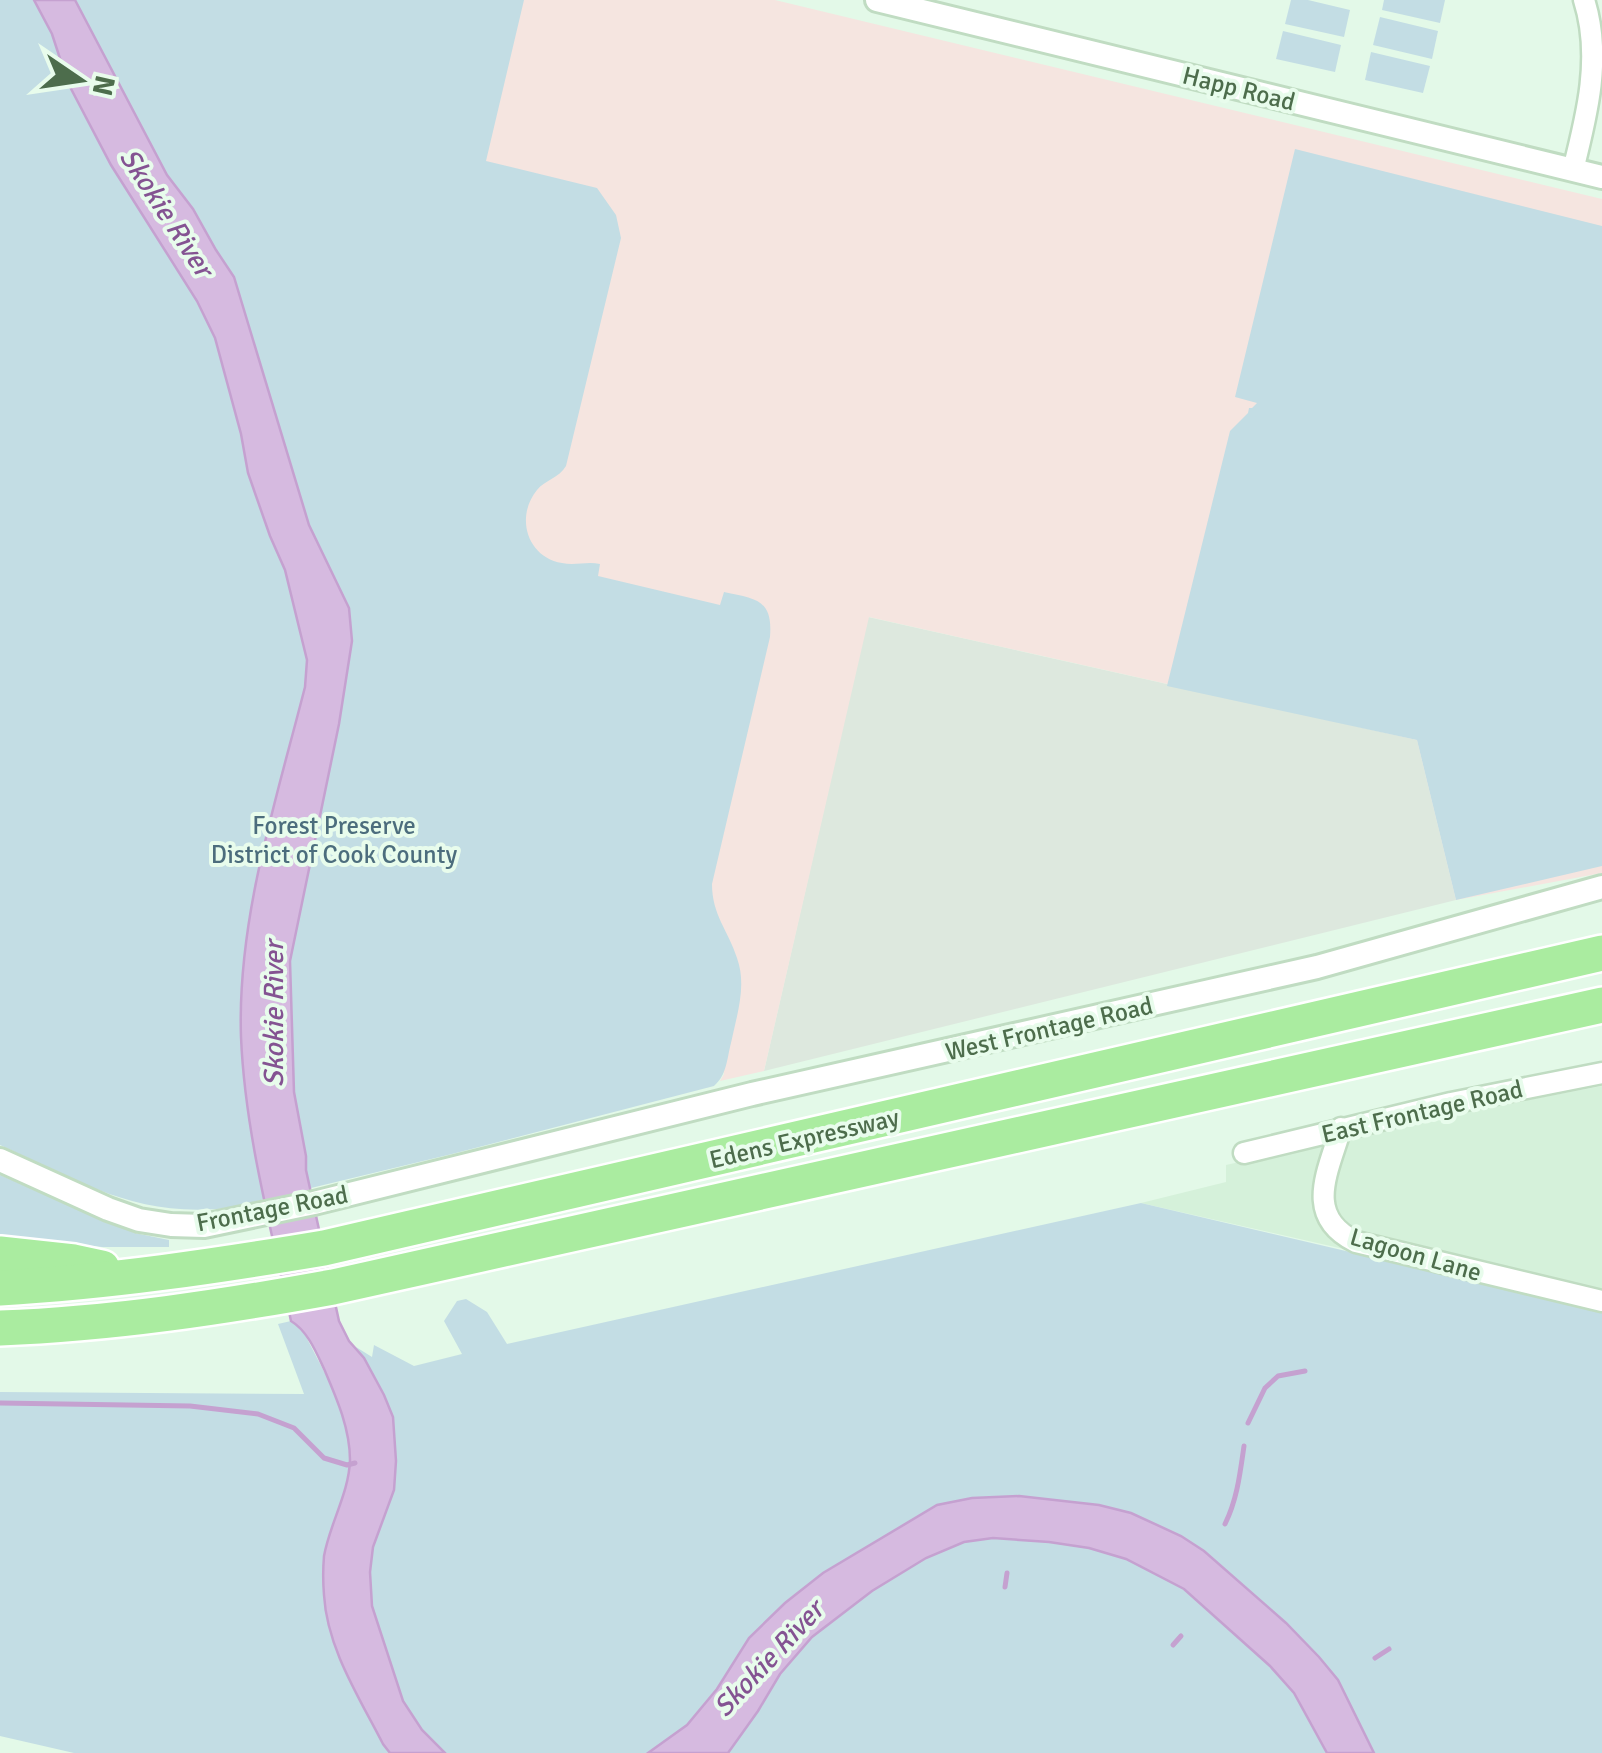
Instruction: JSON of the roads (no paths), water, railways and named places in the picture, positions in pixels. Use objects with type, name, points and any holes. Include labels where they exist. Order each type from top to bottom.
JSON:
[{"type":"highway","name":"Edens Expressway","points":[[0,1288],[84,1283],[324,1248],[1602,954]]},
{"type":"highway","name":"Edens Expressway","points":[[0,1328],[56,1326],[332,1287],[1602,1006]]},
{"type":"highway","points":[[0,1254],[74,1262],[137,1276]]},
{"type":"highway","points":[[0,1349],[16,1348],[56,1326]]},
{"type":"street","name":"Happ Road","points":[[877,0],[1602,177]]},
{"type":"street","points":[[1573,170],[1594,69],[1593,40],[1584,0]]},
{"type":"street","name":"West Frontage Road","points":[[493,1159],[752,1094],[1317,966],[1602,887]]},
{"type":"street","name":"East Frontage Road","points":[[1244,1153],[1341,1128],[1602,1073]]},
{"type":"street","name":"Lagoon Lane","points":[[1341,1128],[1322,1202],[1333,1227],[1344,1236],[1602,1301]]},
{"type":"street","name":"Frontage Road","points":[[0,1160],[108,1210],[139,1220],[204,1226],[493,1159]]},
{"type":"water","name":"Skokie River","points":[[34,0],[75,0],[167,175],[193,209],[234,277],[309,525],[349,608],[352,641],[339,724],[290,961],[294,1092],[306,1170],[339,1321],[364,1358],[393,1417],[394,1490],[373,1547],[372,1606],[403,1701],[422,1730],[445,1753],[390,1753],[355,1690],[331,1634],[324,1595],[324,1556],[349,1472],[348,1437],[319,1357],[291,1321],[260,1180],[243,1073],[241,993],[245,949],[271,817],[305,687],[307,660],[285,570],[248,473],[215,338],[197,301],[111,165],[68,83],[52,34]]},
{"type":"water","name":"Skokie River","points":[[1019,1496],[1099,1505],[1131,1513],[1204,1551],[1319,1657],[1338,1680],[1374,1753],[1327,1753],[1294,1693],[1270,1666],[1184,1589],[1126,1559],[1089,1548],[993,1538],[964,1542],[926,1558],[872,1591],[812,1637],[780,1674],[728,1753],[648,1753],[687,1725],[717,1689],[749,1638],[823,1573],[937,1505],[972,1498]]},
{"type":"waterway","points":[[1248,1423],[1265,1388],[1278,1376],[1305,1371]]},
{"type":"waterway","points":[[0,1403],[190,1406],[258,1414],[294,1428],[324,1458],[347,1465],[355,1463]]},
{"type":"waterway","points":[[1225,1524],[1235,1496],[1244,1446]]},
{"type":"waterway","points":[[1005,1587],[1007,1573]]},
{"type":"waterway","points":[[1173,1645],[1181,1636]]},
{"type":"waterway","points":[[1375,1658],[1389,1649]]},
{"type":"park label","name":"Forest Preserve District of Cook County","points":[[334,840]]}]
